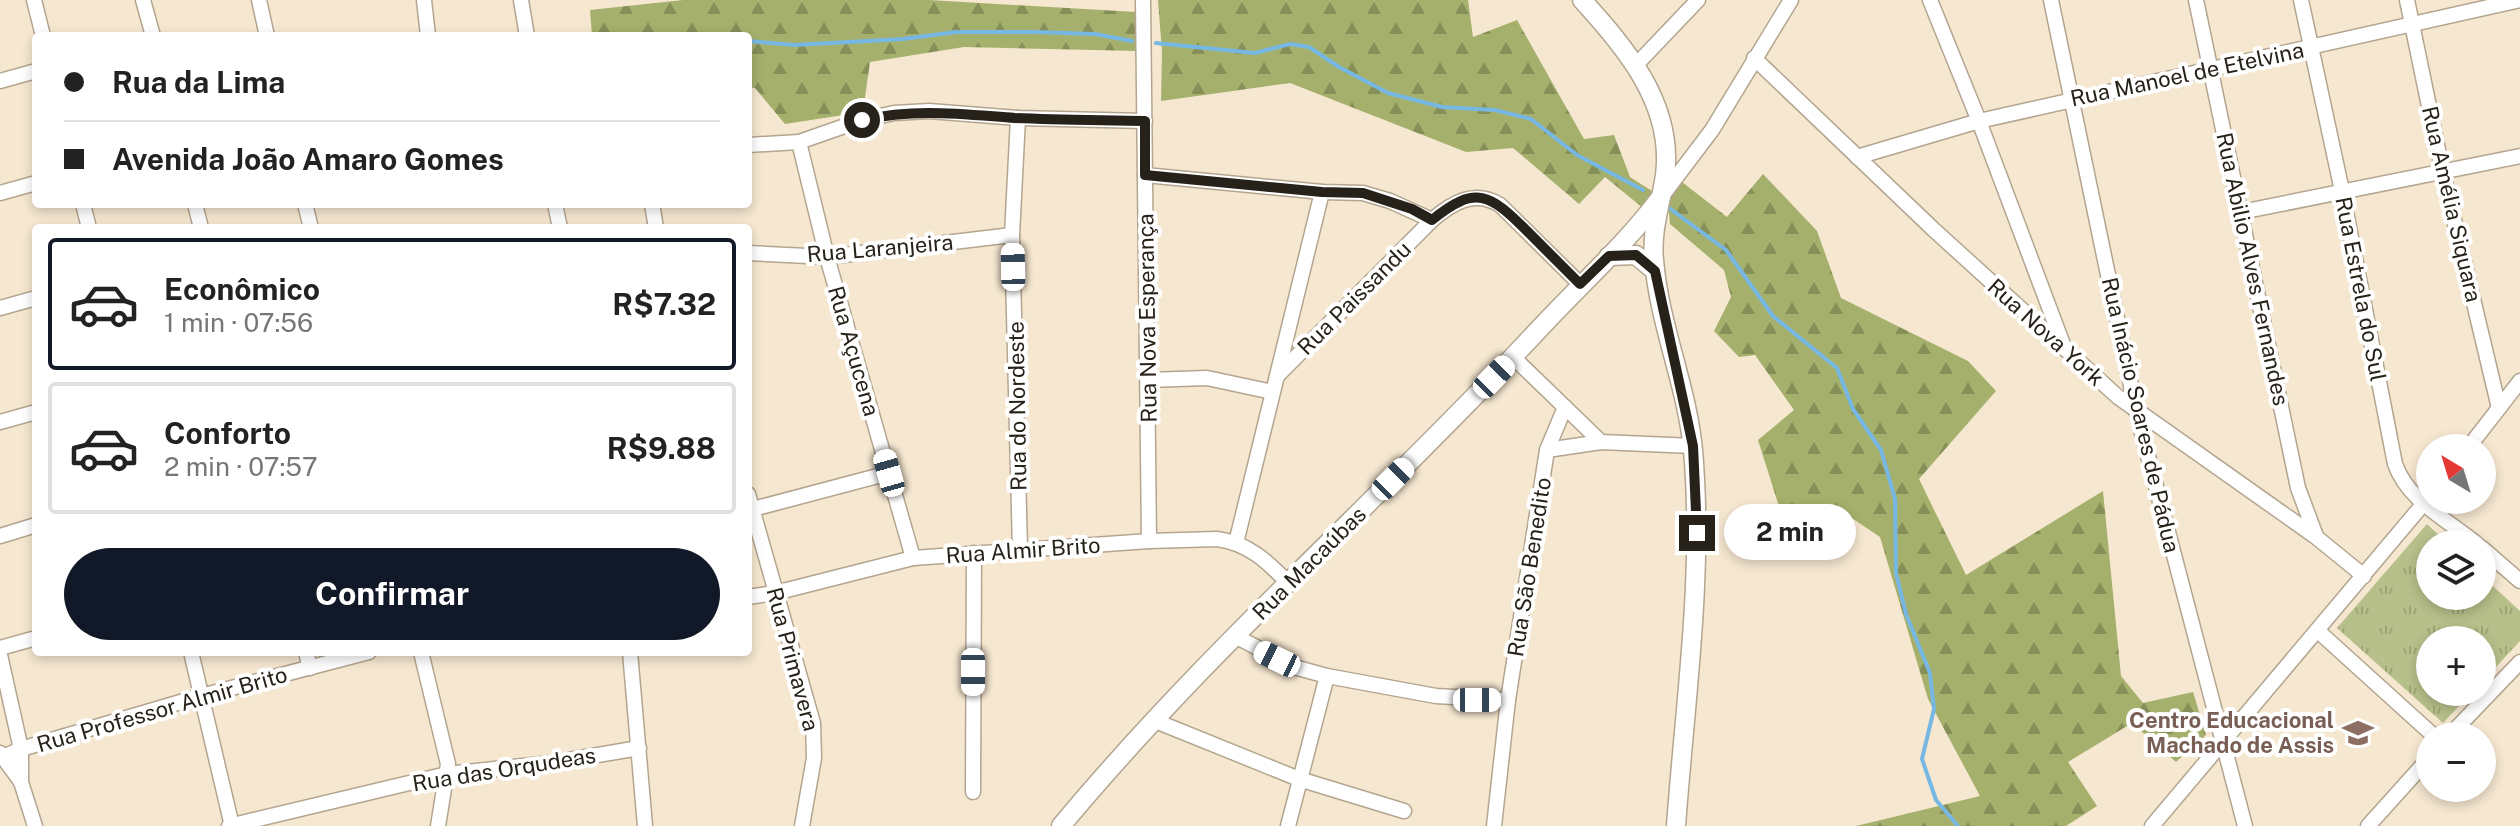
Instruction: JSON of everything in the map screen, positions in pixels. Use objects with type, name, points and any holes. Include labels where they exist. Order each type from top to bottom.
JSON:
[{"type":"street","points":[[34,0],[42,32]]},
{"type":"street","points":[[143,0],[152,32]]},
{"type":"street","points":[[259,0],[266,32]]},
{"type":"street","points":[[424,0],[428,32]]},
{"type":"street","points":[[521,0],[526,32]]},
{"type":"street","name":"Rua Nova Esperança","points":[[1143,0],[1149,541]]},
{"type":"street","points":[[1582,0],[1621,42],[1636,65],[1651,96],[1666,147],[1654,238],[1655,271],[1693,446],[1698,514],[1676,826]]},
{"type":"street","points":[[1636,65],[1698,0]]},
{"type":"street","name":"Rua Macaúbas","points":[[1061,826],[1153,720],[1641,224],[1712,130],[1791,0]]},
{"type":"street","points":[[1930,0],[2066,351]]},
{"type":"street","name":"Rua Inácio Soares de Pádua","points":[[2051,0],[2136,410],[2245,826]]},
{"type":"street","name":"Rua Abilio Alves Fernandes","points":[[2196,0],[2298,488],[2316,537]]},
{"type":"street","name":"Rua Estrela do Sul","points":[[2301,0],[2395,464],[2400,478],[2409,491],[2416,494]]},
{"type":"street","name":"Rua Amélia Siquara","points":[[2407,0],[2442,169],[2499,408]]},
{"type":"street","name":"Rua Manoel de Etelvina","points":[[1857,157],[1979,121],[2520,0]]},
{"type":"street","name":"Rua Nova York","points":[[1754,58],[2066,351],[2136,410],[2316,537],[2364,576]]},
{"type":"street","points":[[0,81],[32,72]]},
{"type":"street","points":[[752,145],[799,142],[862,120],[894,113],[929,111],[1018,118],[1145,121]]},
{"type":"street","name":"Rua do Nordeste","points":[[1018,118],[1012,235],[1020,550]]},
{"type":"street","name":"Rua Açucena","points":[[799,142],[827,257],[913,558]]},
{"type":"street","points":[[2241,212],[2442,169],[2520,156]]},
{"type":"street","name":"Rua Paissandu","points":[[1145,175],[1376,196],[1432,220]]},
{"type":"street","points":[[0,193],[32,184]]},
{"type":"street","points":[[1236,543],[1322,192]]},
{"type":"street","name":"Rua Paissandu","points":[[1277,376],[1432,220],[1465,198],[1494,201],[1580,284]]},
{"type":"street","name":"Rua Laranjeira","points":[[752,253],[827,257],[1012,235]]},
{"type":"street","points":[[1609,256],[1636,255],[1655,271]]},
{"type":"street","points":[[0,308],[32,299]]},
{"type":"street","points":[[1513,357],[1601,442]]},
{"type":"street","points":[[1148,380],[1207,378],[1272,392]]},
{"type":"street","points":[[2479,434],[2520,381]]},
{"type":"street","name":"Rua São Benedito","points":[[1494,826],[1508,700],[1547,450],[1565,407]]},
{"type":"street","points":[[0,422],[32,413]]},
{"type":"street","points":[[1547,450],[1601,442],[1693,446]]},
{"type":"street","points":[[752,502],[889,473]]},
{"type":"street","name":"Rua Primavera","points":[[752,509],[813,723],[814,758],[802,826]]},
{"type":"street","points":[[2152,826],[2416,513]]},
{"type":"street","name":"Rua Estrela do Sul","points":[[2443,514],[2462,530]]},
{"type":"street","points":[[0,536],[32,526]]},
{"type":"street","name":"Rua Almir Brito","points":[[752,596],[913,558],[1217,539],[1258,553],[1288,583]]},
{"type":"street","points":[[973,792],[974,553]]},
{"type":"street","name":"Rua Estrela do Sul","points":[[2496,560],[2520,581]]},
{"type":"street","points":[[2318,631],[2419,722]]},
{"type":"street","points":[[1235,636],[1294,667],[1327,676],[1436,696],[1508,700]]},
{"type":"street","points":[[0,648],[32,639]]},
{"type":"street","points":[[0,655],[21,749],[21,782]]},
{"type":"street","points":[[192,656],[231,826]]},
{"type":"street","points":[[307,656],[310,668]]},
{"type":"street","name":"Rua Professor Almir Brito","points":[[2,755],[201,696],[354,656]]},
{"type":"street","points":[[422,656],[444,740],[447,774],[438,826]]},
{"type":"street","points":[[630,656],[645,826]]},
{"type":"street","points":[[2462,722],[2520,662]]},
{"type":"street","points":[[1288,826],[1327,676]]},
{"type":"street","points":[[1153,720],[1299,779],[1404,811]]},
{"type":"street","name":"Rua das Orqudeas","points":[[231,826],[447,774],[551,763],[639,748]]},
{"type":"street","points":[[2,755],[21,782],[35,826]]},
{"type":"street","points":[[2368,826],[2416,773]]},
{"type":"green space","points":[[683,0],[929,0],[1136,12],[1137,51],[964,47],[870,62],[863,112],[785,124],[752,88],[752,32],[592,32],[590,10]]},
{"type":"green space","points":[[1158,0],[1468,0],[1473,37],[1517,20],[1584,139],[1614,135],[1630,177],[1655,193],[1643,208],[1605,177],[1579,204],[1513,148],[1466,152],[1290,83],[1161,101],[1162,52]]},
{"type":"green space","points":[[1763,174],[1817,231],[1841,298],[1968,361],[1996,391],[1919,479],[1966,575],[2103,491],[2121,676],[2143,703],[2193,692],[2206,735],[2176,762],[2132,723],[2068,762],[2097,806],[2066,826],[1856,826],[1980,796],[1928,699],[1880,537],[1831,504],[1782,516],[1758,440],[1794,410],[1755,355],[1739,357],[1714,331],[1731,297],[1724,270],[1670,224],[1668,202],[1682,182],[1727,217]]},
{"type":"green space","points":[[2416,537],[2416,610],[2496,610],[2496,589],[2520,611],[2520,641],[2496,667],[2496,626],[2416,626],[2416,699],[2337,628]]},
{"type":"green space","points":[[2424,706],[2459,706],[2442,722]]},
{"type":"waterway","points":[[752,41],[795,45],[903,39],[956,32],[1095,34],[1132,41]]},
{"type":"waterway","points":[[1156,43],[1255,53],[1290,44],[1309,47],[1388,93],[1442,107],[1495,110],[1531,119],[1577,155],[1643,190]]},
{"type":"waterway","points":[[1665,205],[1726,250],[1773,316],[1837,368],[1853,409],[1881,450],[1895,499],[1896,573],[1906,614],[1930,673],[1934,709],[1922,759],[1936,800],[1958,826]]},
{"type":"place","name":"Centro Educacional Machado de Assis","points":[[2358,733]]},
{"type":"route","points":[[862,120],[894,113],[929,111],[1018,118],[1145,121],[1145,175],[1363,193],[1412,209],[1432,220],[1465,198],[1487,198],[1505,210],[1580,284],[1609,256],[1636,255],[1655,271],[1693,446],[1697,533]]}]
